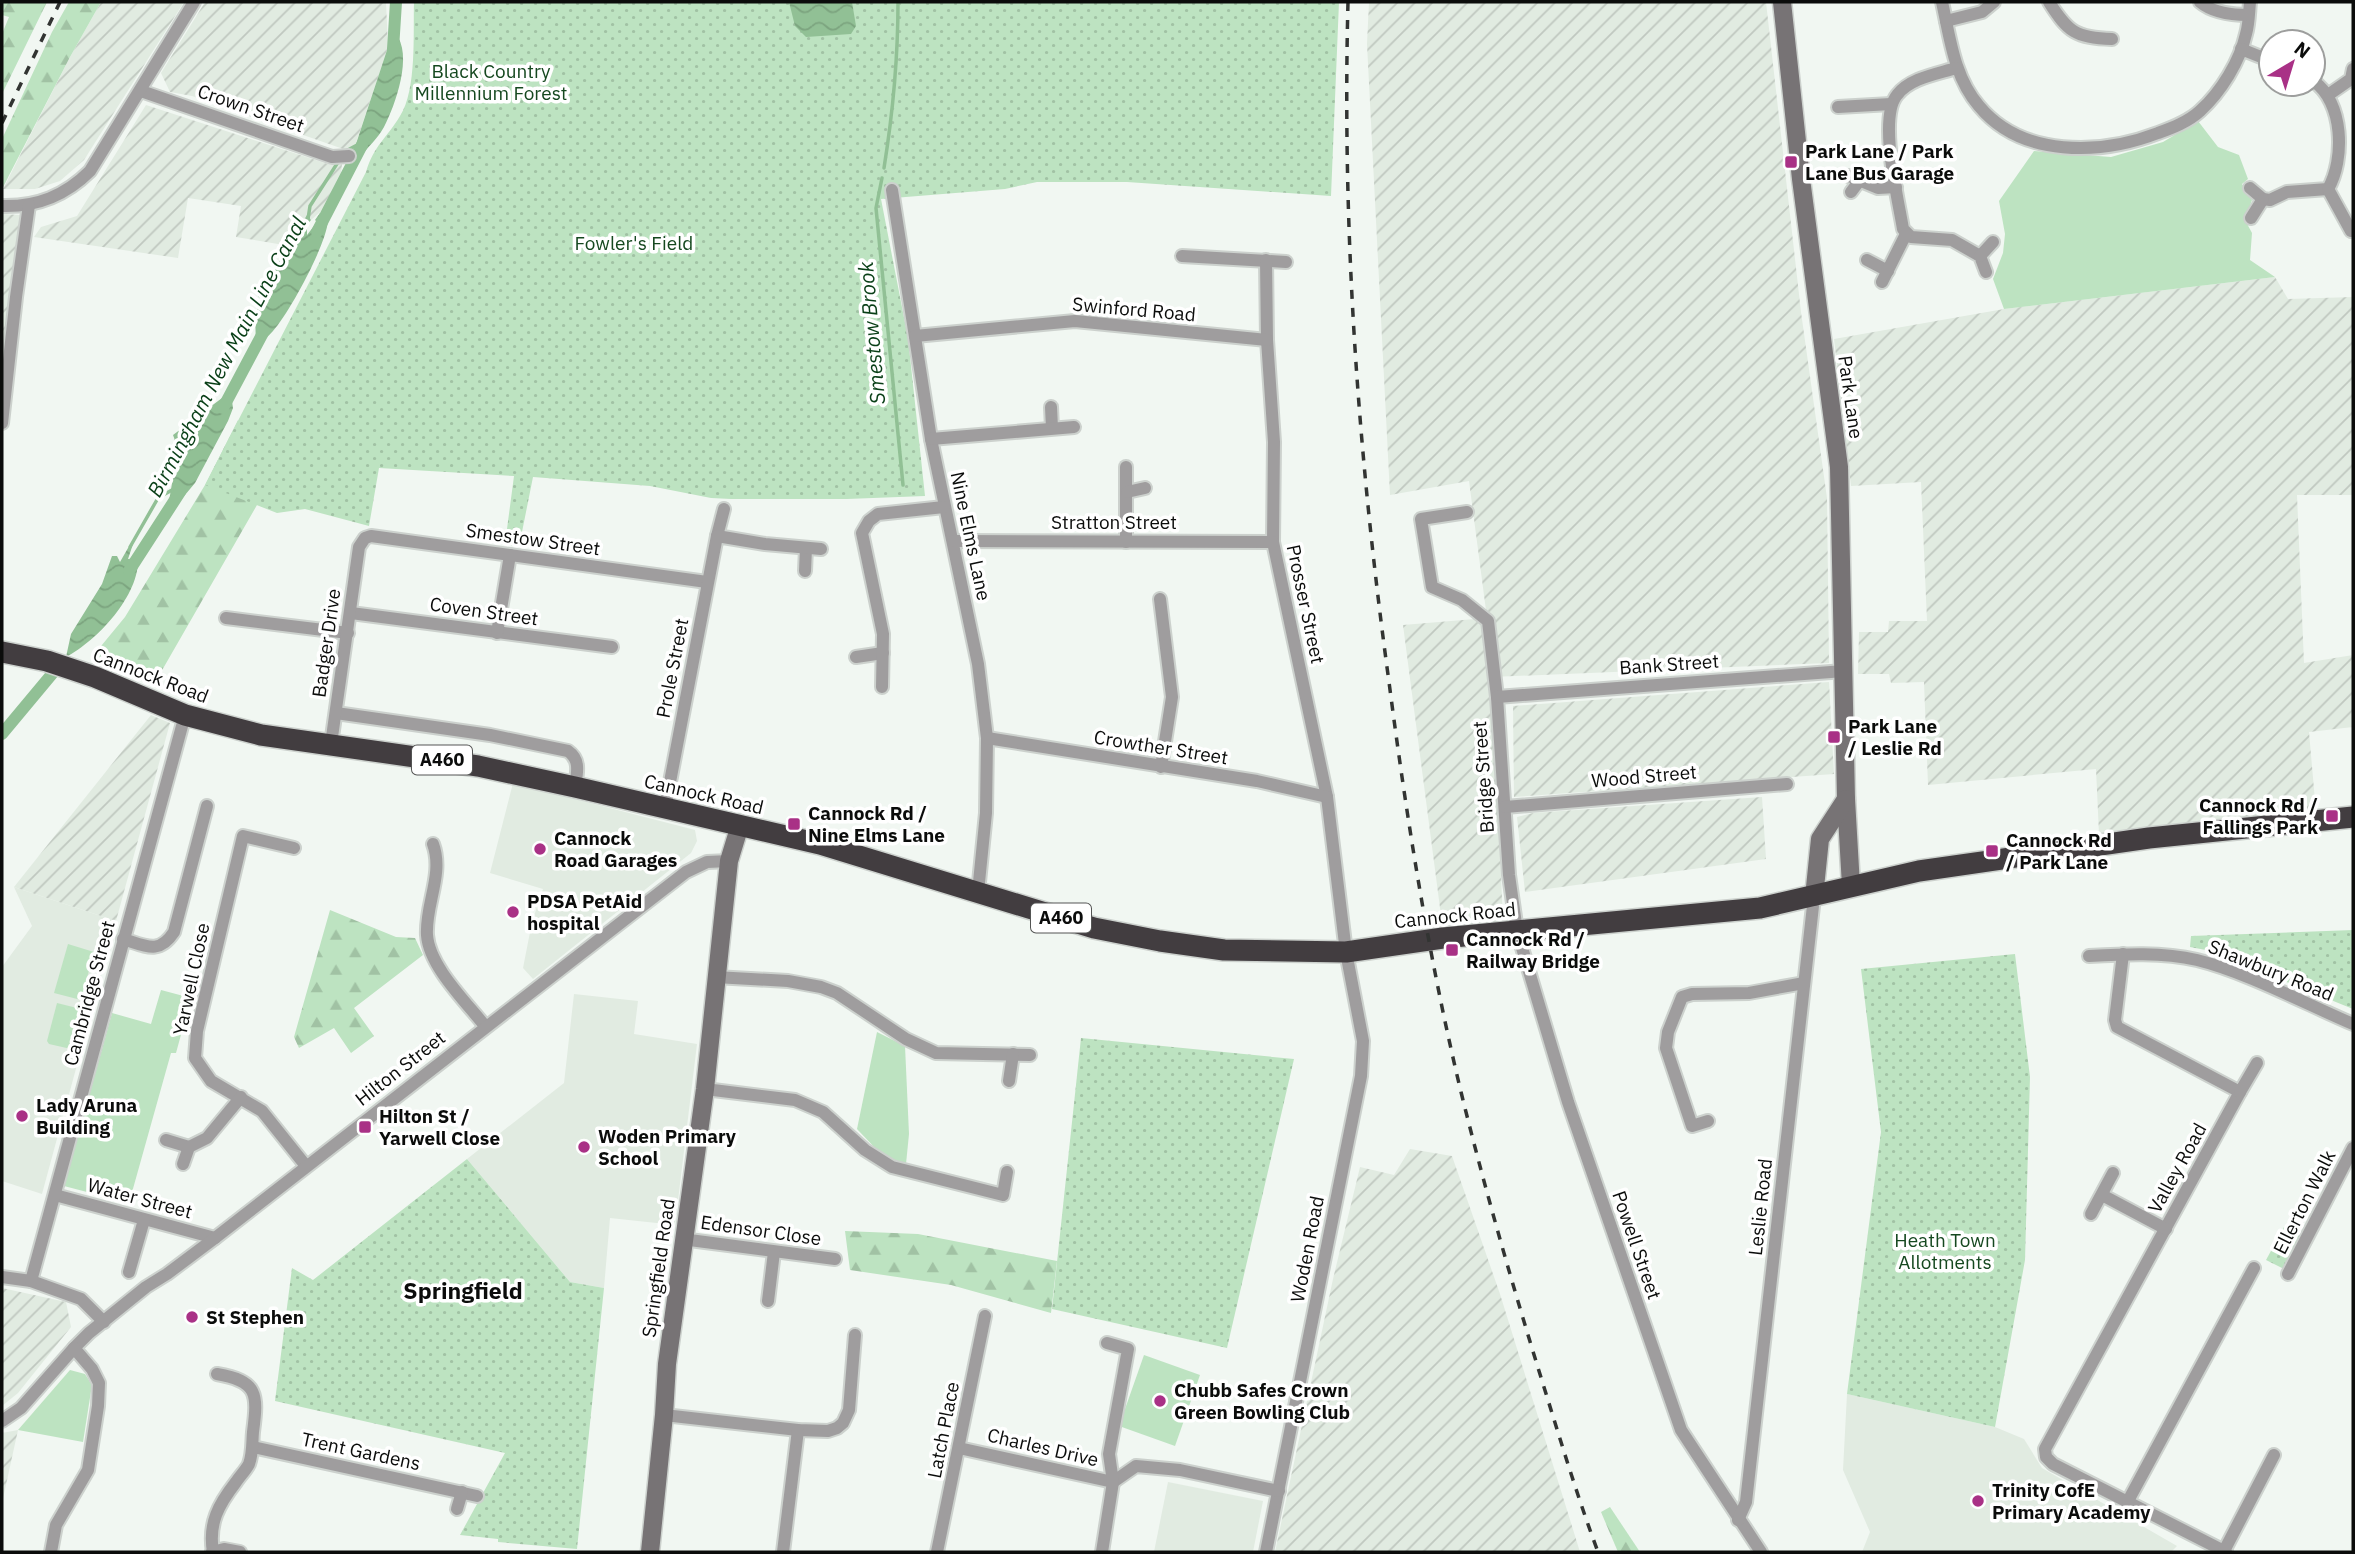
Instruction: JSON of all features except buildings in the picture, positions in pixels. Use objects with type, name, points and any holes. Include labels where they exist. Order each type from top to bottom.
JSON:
[{"type":"highway","name":"Cannock Road","points":[[2,653],[47,661],[95,677],[185,715],[261,735],[478,765],[820,844],[1094,928],[1224,950],[1346,951],[1517,930],[1760,908],[1919,871],[2149,838],[2353,817]]},
{"type":"street","points":[[2,206],[29,205],[58,196],[81,180],[97,162],[194,2]]},
{"type":"street","name":"Park Lane","points":[[1782,2],[1800,169],[1839,467],[1846,799],[1851,886]]},
{"type":"street","points":[[1942,2],[1956,68],[1978,106],[1988,117],[2022,138],[2059,146],[2112,147],[2178,126],[2199,112],[2232,70],[2246,33],[2249,8]]},
{"type":"street","points":[[1946,21],[1982,12],[1994,2]]},
{"type":"street","points":[[2049,2],[2060,19],[2072,30],[2088,38],[2112,39]]},
{"type":"street","points":[[2200,2],[2208,9],[2233,15],[2249,8]]},
{"type":"street","points":[[2241,49],[2257,55]]},
{"type":"street","points":[[1956,68],[1908,86],[1891,104],[1888,117],[1889,135],[1896,187],[1906,234],[1911,237],[1952,240],[1980,256],[1986,272]]},
{"type":"street","points":[[2328,189],[2334,179],[2339,122],[2328,95],[2351,79],[2353,69]]},
{"type":"street","name":"Crown Street","points":[[141,91],[332,157],[349,156]]},
{"type":"street","points":[[1838,107],[1891,104]]},
{"type":"street","points":[[1852,192],[1854,178],[1878,188],[1896,187]]},
{"type":"street","points":[[2250,188],[2263,199],[2270,200],[2287,192],[2328,189]]},
{"type":"street","points":[[2328,189],[2351,231]]},
{"type":"street","name":"Nine Elms Lane","points":[[892,190],[931,439],[978,664],[987,738],[986,813],[978,892]]},
{"type":"street","points":[[2251,218],[2263,199]]},
{"type":"street","points":[[2,423],[29,205]]},
{"type":"street","points":[[1867,260],[1885,276],[1906,234]]},
{"type":"street","points":[[1980,256],[1993,242]]},
{"type":"street","points":[[1182,256],[1286,262]]},
{"type":"street","name":"Prosser Street","points":[[1266,260],[1267,340],[1274,442],[1273,542],[1327,797],[1346,951]]},
{"type":"street","name":"Swinford Road","points":[[915,337],[1075,321],[1267,340]]},
{"type":"street","points":[[1051,407],[1052,428]]},
{"type":"street","points":[[931,439],[1074,427]]},
{"type":"street","points":[[1126,467],[1126,542]]},
{"type":"street","points":[[1127,492],[1145,488]]},
{"type":"street","points":[[882,687],[883,634],[862,533],[869,521],[878,514],[944,507]]},
{"type":"street","name":"Prole Street","points":[[665,808],[724,509]]},
{"type":"street","name":"Bridge Street","points":[[1467,512],[1421,519],[1432,587],[1462,600],[1488,621],[1497,696],[1509,875],[1517,930]]},
{"type":"street","name":"Smestow Street","points":[[359,547],[365,538],[371,536],[708,583]]},
{"type":"street","points":[[717,536],[821,549]]},
{"type":"street","name":"Stratton Street","points":[[954,541],[1273,542]]},
{"type":"street","name":"Badger Drive","points":[[331,744],[359,547]]},
{"type":"street","points":[[805,570],[806,548]]},
{"type":"street","points":[[497,632],[510,555]]},
{"type":"street","points":[[1160,599],[1172,697],[1161,767]]},
{"type":"street","name":"Coven Street","points":[[351,613],[612,647]]},
{"type":"street","points":[[226,618],[348,633]]},
{"type":"street","points":[[856,657],[883,653]]},
{"type":"street","name":"Bank Street","points":[[1497,696],[1844,671]]},
{"type":"street","points":[[336,713],[491,735],[568,751],[574,755],[577,762],[575,787]]},
{"type":"street","name":"Cambridge Street","points":[[31,1281],[185,715]]},
{"type":"street","name":"Crowther Street","points":[[987,738],[1257,781],[1327,797]]},
{"type":"street","name":"Wood Street","points":[[1505,807],[1787,784]]},
{"type":"street","points":[[1814,897],[1820,839],[1846,799]]},
{"type":"street","points":[[123,939],[158,947],[167,943],[174,932],[207,806]]},
{"type":"street","name":"Springfield Road","points":[[650,1552],[667,1364],[682,1239],[705,1089],[729,861],[740,825]]},
{"type":"street","name":"Yarwell Close","points":[[294,848],[243,836],[197,1031],[195,1058],[211,1081],[262,1111],[306,1166]]},
{"type":"street","points":[[433,845],[438,858],[427,936],[434,961],[485,1026]]},
{"type":"street","name":"Hilton Street","points":[[2,1421],[21,1408],[74,1348],[146,1287],[167,1275],[686,872],[707,862],[729,861]]},
{"type":"street","name":"Leslie Road","points":[[1738,1520],[1746,1502],[1814,897]]},
{"type":"street","name":"Powell Street","points":[[1517,930],[1569,1102],[1676,1418],[1687,1442],[1761,1552]]},
{"type":"street","name":"Woden Road","points":[[1266,1552],[1360,1076],[1363,1041],[1346,951]]},
{"type":"street","points":[[2123,954],[2115,1020],[2117,1027],[2240,1092]]},
{"type":"street","name":"Shawbury Road","points":[[2089,956],[2159,955],[2198,961],[2243,976],[2353,1024]]},
{"type":"street","points":[[715,977],[788,981],[821,986],[836,993],[906,1040],[936,1053],[1030,1055]]},
{"type":"street","points":[[1708,1122],[1692,1126],[1666,1048],[1668,1032],[1682,997],[1692,994],[1749,993],[1804,983]]},
{"type":"street","points":[[1009,1081],[1013,1054]]},
{"type":"street","name":"Valley Road","points":[[2128,1501],[2053,1464],[2046,1457],[2045,1449],[2257,1063]]},
{"type":"street","points":[[705,1089],[795,1100],[823,1112],[865,1150],[892,1167],[1003,1195],[1007,1172]]},
{"type":"street","points":[[183,1164],[190,1147],[207,1138],[241,1097]]},
{"type":"street","points":[[166,1140],[190,1147]]},
{"type":"street","name":"Ellerton Walk","points":[[2288,1274],[2353,1148]]},
{"type":"street","points":[[2091,1214],[2113,1173]]},
{"type":"street","name":"Water Street","points":[[55,1195],[215,1238]]},
{"type":"street","points":[[2102,1195],[2166,1229]]},
{"type":"street","points":[[130,1272],[144,1220]]},
{"type":"street","name":"Edensor Close","points":[[682,1239],[835,1259]]},
{"type":"street","points":[[768,1301],[774,1252]]},
{"type":"street","points":[[2254,1268],[2128,1501],[2225,1552],[2274,1455]]},
{"type":"street","points":[[2,1277],[31,1281],[81,1299],[104,1322]]},
{"type":"street","name":"Latch Place","points":[[937,1552],[985,1316]]},
{"type":"street","points":[[664,1415],[828,1432],[843,1423],[849,1410],[855,1335]]},
{"type":"street","points":[[1102,1552],[1112,1482],[1109,1454],[1128,1349],[1107,1343]]},
{"type":"street","points":[[51,1552],[56,1525],[88,1470],[98,1406],[99,1383],[92,1369],[74,1348]]},
{"type":"street","points":[[216,1374],[243,1381],[255,1394],[253,1447],[248,1465],[215,1511],[210,1536],[212,1552],[224,1549],[240,1552]]},
{"type":"street","points":[[783,1552],[798,1430]]},
{"type":"street","name":"Trent Gardens","points":[[253,1447],[477,1496]]},
{"type":"street","name":"Charles Drive","points":[[959,1448],[1112,1482],[1136,1466],[1180,1470],[1279,1491]]},
{"type":"street","points":[[457,1509],[462,1492]]},
{"type":"shaded area","points":[[101,2],[184,2],[84,160],[60,181],[35,189],[3,189],[70,57]]},
{"type":"shaded area","points":[[205,2],[386,2],[388,47],[355,146],[346,150],[192,96],[170,92],[161,73]]},
{"type":"shaded area","points":[[1369,2],[1766,2],[1801,312],[1827,498],[1829,663],[1492,677],[1503,920],[1442,923],[1403,625],[1487,618],[1469,481],[1390,495],[1367,44]]},
{"type":"shaded area","points":[[146,105],[331,165],[342,164],[341,174],[327,206],[311,220],[307,216],[290,246],[236,237],[241,206],[188,198],[178,258],[34,237],[41,227],[77,216]]},
{"type":"shaded area","points":[[2,214],[20,215],[2,363]]},
{"type":"shaded area","points":[[2275,277],[2288,299],[2353,297],[2353,495],[2297,495],[2304,663],[2353,655],[2353,727],[2309,732],[2316,812],[2099,834],[2096,769],[1928,785],[1924,682],[1891,683],[1889,674],[1858,674],[1859,632],[1888,632],[1889,621],[1927,621],[1921,482],[1851,486],[1834,339],[2004,309]]},
{"type":"shaded area","points":[[1829,682],[1834,774],[1514,797],[1513,706]]},
{"type":"shaded area","points":[[151,715],[170,723],[116,921],[14,887]]},
{"type":"shaded area","points":[[513,783],[695,830],[697,841],[691,853],[533,979],[523,968],[532,922],[543,889],[490,873]]},
{"type":"shaded area","points":[[1762,797],[1766,859],[1525,892],[1517,817],[1533,813]]},
{"type":"shaded area","points":[[14,887],[116,921],[42,1194],[2,1181],[2,967],[32,926]]},
{"type":"shaded area","name":"Woden Primary School","points":[[574,994],[638,1001],[634,1034],[697,1044],[675,1225],[610,1218],[604,1288],[570,1282],[467,1159],[564,1083]]},
{"type":"shaded area","points":[[1410,1149],[1452,1156],[1500,1294],[1580,1552],[1275,1552],[1333,1279],[1360,1167],[1394,1175]]},
{"type":"shaded area","points":[[2,1288],[66,1302],[71,1327],[18,1393],[2,1406]]},
{"type":"shaded area","name":"Trinity CofE Primary Academy","points":[[1847,1394],[1995,1427],[2024,1439],[2042,1468],[2177,1546],[2171,1552],[1862,1552],[1870,1532],[1843,1470]]},
{"type":"shaded area","points":[[18,1430],[2,1503],[2,1433]]},
{"type":"shaded area","points":[[1168,1482],[1263,1501],[1253,1552],[1154,1552]]},
{"type":"green space","points":[[2,2],[47,2],[2,94],[2,34],[9,17],[2,15]]},
{"type":"green space","points":[[69,2],[101,2],[2,189],[2,139]]},
{"type":"green space","name":"Fowler's Field","points":[[414,2],[1339,2],[1331,196],[1127,182],[1037,182],[1005,189],[881,199],[908,338],[925,496],[731,499],[711,498],[650,486],[533,477],[519,547],[505,544],[514,476],[379,468],[369,526],[305,509],[277,513],[205,485],[373,155],[405,105],[412,77]]},
{"type":"green space","points":[[2198,121],[2218,147],[2239,155],[2248,179],[2242,184],[2252,200],[2245,220],[2252,233],[2250,260],[2275,277],[2004,309],[1993,279],[2003,253],[2005,234],[1999,201],[2034,151],[2111,157],[2163,142]]},
{"type":"green space","points":[[238,420],[257,505],[153,686],[92,657],[125,617],[205,485]]},
{"type":"green space","points":[[330,910],[396,937],[415,938],[423,955],[354,1008],[374,1036],[351,1053],[334,1028],[299,1048],[294,1037]]},
{"type":"green space","points":[[2353,930],[2353,1009],[2211,951],[2190,947],[2191,936]]},
{"type":"green space","points":[[68,944],[94,952],[81,1000],[54,993]]},
{"type":"green space","name":"Heath Town Allotments","points":[[2015,954],[2030,1077],[2025,1260],[1995,1427],[1847,1394],[1881,1132],[1861,969]]},
{"type":"green space","points":[[161,990],[191,998],[176,1053],[171,1053],[129,1203],[64,1186],[112,1013],[151,1024]]},
{"type":"green space","points":[[57,1003],[81,1009],[71,1049],[49,1044],[47,1041]]},
{"type":"green space","points":[[877,1032],[905,1046],[909,1134],[906,1164],[903,1165],[876,1149],[857,1129]]},
{"type":"green space","points":[[1081,1038],[1294,1059],[1227,1348],[1052,1309]]},
{"type":"green space","points":[[467,1159],[570,1282],[604,1288],[577,1549],[498,1542],[498,1539],[460,1535],[505,1453],[275,1401],[292,1268],[313,1280]]},
{"type":"green space","points":[[2284,1227],[2301,1236],[2284,1269],[2266,1260]]},
{"type":"green space","points":[[845,1231],[918,1234],[1057,1261],[1051,1313],[951,1285],[850,1270]]},
{"type":"green space","name":"Chubb Safes Crown Green Bowling Club","points":[[1144,1355],[1200,1375],[1175,1446],[1119,1426]]},
{"type":"green space","points":[[70,1370],[85,1374],[92,1385],[83,1442],[18,1430]]},
{"type":"green space","points":[[1610,1507],[1640,1552],[1618,1552],[1601,1512]]},
{"type":"water","points":[[789,2],[852,2],[856,26],[851,34],[806,37],[795,26]]},
{"type":"water","points":[[395,33],[403,54],[397,94],[382,131],[360,157],[355,159],[353,153]]},
{"type":"water","points":[[320,213],[328,221],[314,261],[280,322],[270,335],[256,345],[255,314],[263,298],[258,297],[307,215],[311,220],[307,225],[307,235]]},
{"type":"water","points":[[231,394],[233,408],[228,421],[195,483],[172,506],[169,505],[176,460],[173,435]]},
{"type":"water","points":[[133,544],[128,559],[138,558],[137,572],[124,601],[91,640],[66,657],[71,634],[102,584],[112,556],[117,556],[120,562]]},
{"type":"waterway","name":"Birmingham New Main Line Canal","points":[[393,49],[396,2]]},
{"type":"waterway","name":"Smestow Brook","points":[[884,168],[894,85],[898,2]]},
{"type":"waterway","points":[[344,152],[359,144]]},
{"type":"waterway","name":"Birmingham New Main Line Canal","points":[[317,232],[362,145]]},
{"type":"waterway","points":[[308,219],[310,206],[340,159]]},
{"type":"waterway","name":"Smestow Brook","points":[[882,178],[876,208],[903,485]]},
{"type":"waterway","name":"Birmingham New Main Line Canal","points":[[223,408],[264,331]]},
{"type":"waterway","points":[[130,547],[158,498],[172,490]]},
{"type":"waterway","name":"Birmingham New Main Line Canal","points":[[129,571],[180,492]]},
{"type":"waterway","name":"Birmingham New Main Line Canal","points":[[2,734],[62,662]]},
{"type":"railway","points":[[2,123],[60,2]]},
{"type":"railway","points":[[1348,2],[1350,257],[1361,427],[1378,597],[1411,838],[1439,993],[1480,1165],[1539,1371],[1598,1552]]},
{"type":"place","name":"Park Lane / Park Lane Bus Garage","points":[[1791,162]]},
{"type":"place","name":"Park Lane / Leslie Rd","points":[[1834,737]]},
{"type":"place","name":"Cannock Rd / Fallings Park","points":[[2332,816]]},
{"type":"place","name":"Cannock Rd / Nine Elms Lane","points":[[794,824]]},
{"type":"place","name":"Cannock Road Garages","points":[[540,849]]},
{"type":"place","name":"Cannock Rd / Park Lane","points":[[1992,851]]},
{"type":"place","name":"PDSA PetAid hospital","points":[[513,912]]},
{"type":"place","name":"Cannock Rd / Railway Bridge","points":[[1452,950]]},
{"type":"place","name":"Lady Aruna Building","points":[[22,1116]]},
{"type":"place","name":"Hilton St / Yarwell Close","points":[[365,1127]]},
{"type":"place","name":"Woden Primary School","points":[[584,1147]]},
{"type":"place","name":"St Stephen","points":[[192,1317]]},
{"type":"place","name":"Chubb Safes Crown Green Bowling Club","points":[[1160,1401]]},
{"type":"place","name":"Trinity CofE Primary Academy","points":[[1978,1501]]},
{"type":"district","name":"Springfield","points":[[463,1291]]},
{"type":"park label","name":"Black Country Millennium Forest","points":[[491,82]]}]
